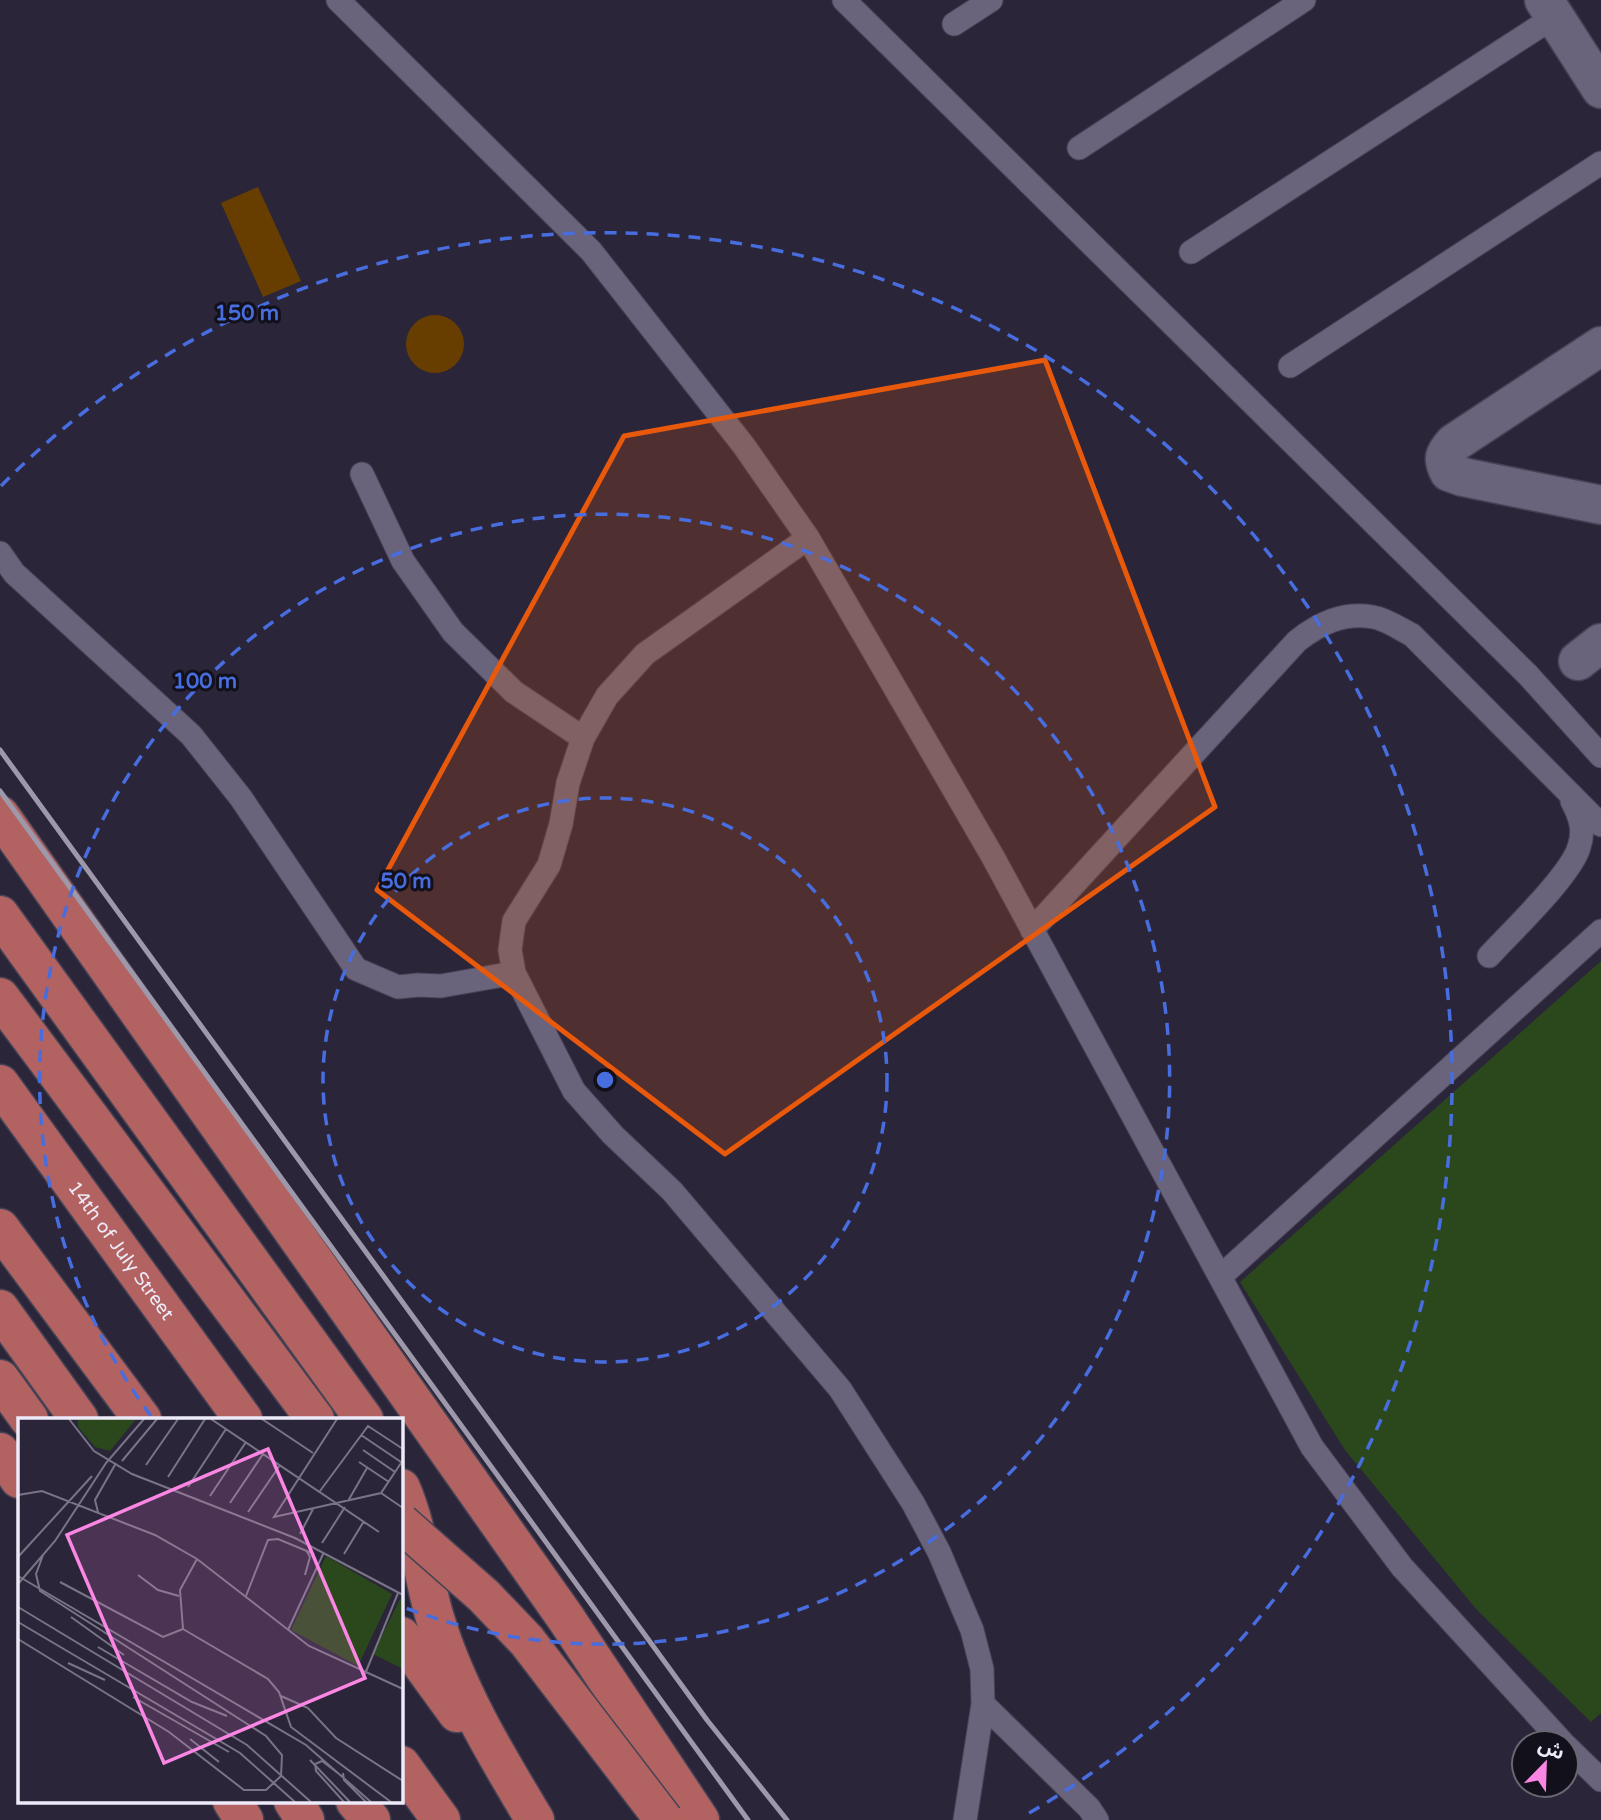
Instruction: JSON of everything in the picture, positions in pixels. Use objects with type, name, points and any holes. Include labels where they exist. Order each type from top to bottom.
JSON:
[{"type":"main road","points":[[0,815],[565,1617],[700,1820]]},
{"type":"main road","points":[[0,915],[363,1418]]},
{"type":"main road","points":[[0,998],[314,1418]]},
{"type":"main road","name":"14th of July Street","points":[[0,1084],[242,1418]]},
{"type":"main road","points":[[0,1228],[141,1418]]},
{"type":"main road","points":[[0,1309],[78,1418]]},
{"type":"main road","points":[[0,1379],[28,1418]]},
{"type":"main road","points":[[0,1452],[18,1478]]},
{"type":"main road","points":[[402,1491],[421,1550],[435,1616],[459,1683],[494,1751],[535,1820]]},
{"type":"main road","points":[[402,1524],[484,1596],[527,1642],[664,1820]]},
{"type":"main road","points":[[402,1637],[535,1820]]},
{"type":"main road","points":[[402,1766],[440,1820]]},
{"type":"main road","points":[[233,1802],[244,1820]]},
{"type":"main road","points":[[294,1802],[305,1820]]},
{"type":"main road","points":[[356,1802],[371,1820]]},
{"type":"street","points":[[1549,8],[1601,89]]},
{"type":"street","points":[[1601,346],[1454,443],[1444,454],[1444,462],[1448,472],[1463,477],[1601,505]]},
{"type":"lane","points":[[338,0],[592,251],[744,446],[808,538],[993,857],[1320,1458],[1402,1567],[1551,1729]]},
{"type":"lane","points":[[844,0],[1518,665],[1601,756]]},
{"type":"lane","points":[[954,24],[991,0]]},
{"type":"lane","points":[[1079,148],[1304,0]]},
{"type":"lane","points":[[1191,252],[1549,8]]},
{"type":"lane","points":[[1290,366],[1601,163]]},
{"type":"lane","points":[[362,474],[403,561],[453,632],[514,692],[583,738]]},
{"type":"lane","points":[[808,538],[645,654],[607,696],[583,738],[568,783],[561,824],[549,865],[514,921],[510,950],[514,973],[574,1091],[613,1135],[672,1191],[840,1389],[920,1515],[972,1630],[982,1669],[983,1704],[965,1820]]},
{"type":"lane","points":[[0,553],[14,573],[191,735],[241,798],[356,970],[398,987],[441,986],[514,973]]},
{"type":"lane","points":[[1032,930],[1297,641],[1317,625],[1343,616],[1374,617],[1412,635],[1601,825]]},
{"type":"lane","points":[[1489,956],[1560,878],[1579,848],[1582,818],[1565,789]]},
{"type":"lane","points":[[1220,1277],[1601,931]]},
{"type":"lane","points":[[983,1704],[1097,1820]]},
{"type":"lane","points":[[1580,1759],[1601,1780]]},
{"type":"highlighted area","points":[[1045,360],[1215,807],[725,1154],[377,890],[624,436]]},
{"type":"green space","points":[[1601,961],[1601,1713],[1591,1722],[1477,1610],[1345,1450],[1240,1282]]},
{"type":"building","points":[[258,187],[301,281],[263,297],[221,203]]},
{"type":"building","points":[[435,315],[446,317],[459,328],[464,344],[462,355],[451,368],[435,373],[424,371],[411,360],[406,344],[408,333],[419,320]]},
{"type":"railway","points":[[0,750],[707,1720],[787,1820]]},
{"type":"railway","points":[[0,791],[748,1820]]}]
